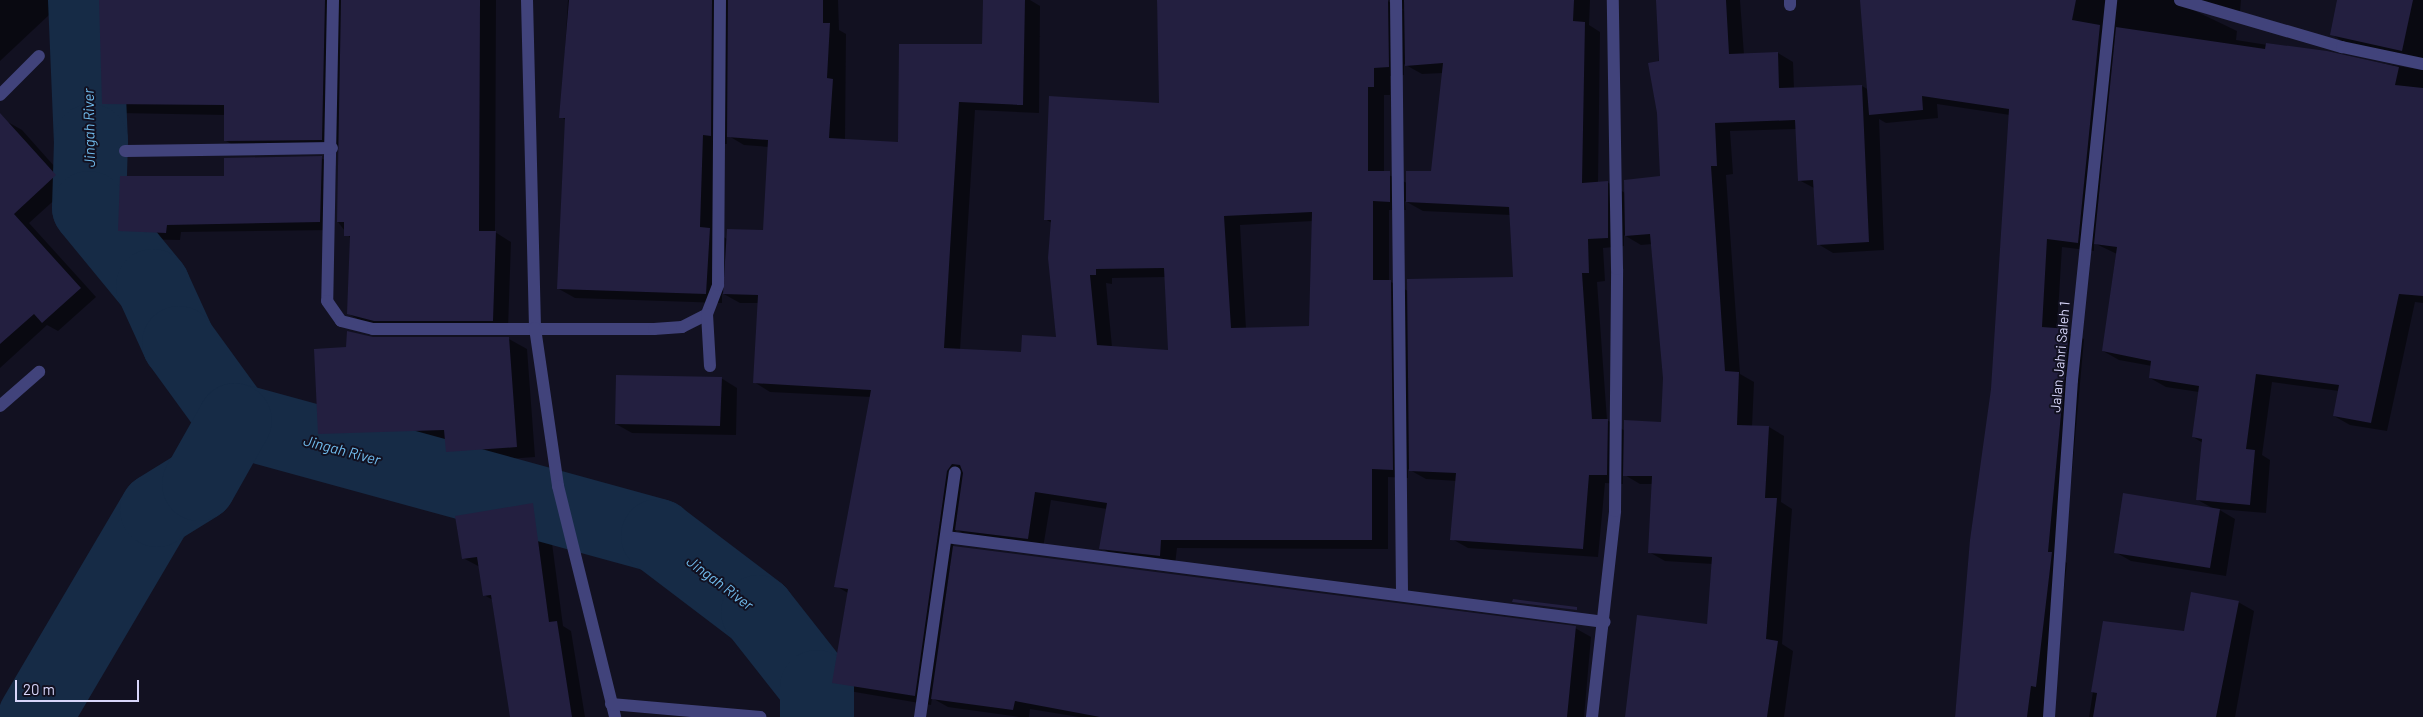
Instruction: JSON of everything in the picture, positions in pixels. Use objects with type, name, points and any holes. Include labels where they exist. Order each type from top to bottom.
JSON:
[{"type":"street","points":[[333,0],[332,148],[326,294],[334,316],[350,326],[373,329],[654,329],[682,327],[707,314]]},
{"type":"street","points":[[527,0],[535,328],[558,486],[571,550],[613,711],[760,717]]},
{"type":"street","points":[[710,366],[707,314],[718,285],[720,0]]},
{"type":"street","points":[[1396,0],[1402,592]]},
{"type":"street","points":[[1592,717],[1605,622],[1615,511],[1617,391],[1613,0]]},
{"type":"street","name":"Jalan Jahri Saleh 1","points":[[2049,717],[2072,380],[2111,0]]},
{"type":"street","points":[[2180,0],[2342,47],[2423,64]]},
{"type":"street","points":[[0,95],[40,56]]},
{"type":"street","points":[[125,151],[332,148]]},
{"type":"street","points":[[0,406],[39,372]]},
{"type":"street","points":[[920,717],[955,472]]},
{"type":"street","points":[[946,537],[1402,592],[1605,622]]},
{"type":"building","points":[[99,0],[325,0],[322,140],[224,141],[224,105],[102,104]]},
{"type":"building","points":[[341,0],[480,0],[479,231],[496,231],[493,321],[374,321],[347,314],[350,236],[344,236],[344,222],[337,222]]},
{"type":"building","points":[[569,0],[712,0],[711,136],[703,135],[700,227],[710,228],[706,294],[557,289],[565,118],[559,118]]},
{"type":"building","points":[[728,0],[823,0],[823,23],[830,23],[827,78],[833,79],[829,138],[898,142],[899,44],[982,44],[983,0],[1025,0],[1023,105],[959,102],[944,348],[1021,352],[1022,335],[1056,337],[1048,258],[1051,220],[1044,220],[1049,96],[1159,103],[1157,0],[1388,0],[1389,67],[1374,68],[1374,87],[1368,87],[1368,171],[1390,171],[1390,202],[1373,201],[1373,280],[1391,280],[1393,470],[1372,469],[1372,540],[1161,540],[1160,556],[1099,549],[1107,503],[1035,492],[1028,539],[955,530],[963,473],[960,465],[952,464],[947,471],[915,696],[832,683],[848,589],[834,587],[871,390],[753,383],[758,295],[723,294],[727,229],[763,230],[768,140],[727,137]],"holes":[[[1312,212],[1309,326],[1231,328],[1224,216]],[[1164,268],[1168,350],[1097,345],[1090,275],[1096,275],[1096,269]]]},
{"type":"building","points":[[1404,0],[1574,0],[1573,21],[1585,22],[1582,183],[1608,181],[1608,238],[1588,239],[1589,273],[1582,273],[1592,419],[1608,419],[1607,475],[1589,475],[1583,549],[1450,540],[1456,473],[1409,471],[1407,279],[1513,277],[1509,207],[1406,202],[1406,171],[1431,171],[1443,63],[1405,66]]},
{"type":"building","points":[[1656,0],[1726,0],[1729,54],[1778,52],[1779,88],[1862,85],[1869,242],[1817,245],[1813,180],[1798,181],[1795,120],[1715,123],[1717,166],[1711,166],[1725,371],[1739,372],[1737,425],[1769,426],[1765,498],[1777,498],[1766,639],[1778,641],[1767,717],[1625,717],[1637,615],[1707,624],[1712,557],[1648,553],[1652,476],[1623,476],[1624,420],[1661,422],[1663,378],[1650,234],[1625,236],[1624,180],[1660,176],[1657,113],[1648,63],[1659,61]]},
{"type":"building","points":[[1860,0],[2076,0],[2072,20],[2100,25],[2078,243],[2047,239],[2042,327],[2069,329],[2048,552],[2052,552],[2036,687],[2031,686],[2027,717],[1955,717],[1970,540],[1991,389],[2009,109],[1922,96],[1923,110],[1869,115]]},
{"type":"building","points":[[2337,0],[2413,0],[2402,51],[2330,35]]},
{"type":"building","points":[[2116,27],[2265,49],[2266,43],[2327,51],[2399,67],[2395,85],[2423,88],[2423,296],[2399,294],[2371,423],[2333,416],[2339,385],[2256,374],[2246,449],[2255,450],[2250,505],[2196,500],[2202,439],[2192,437],[2199,386],[2149,378],[2151,361],[2102,351],[2117,247],[2094,244]]},
{"type":"building","points":[[0,113],[56,175],[14,214],[81,288],[42,323],[34,314],[0,344]]},
{"type":"building","points":[[322,156],[320,222],[167,225],[166,233],[118,231],[120,176],[224,176],[224,158]]},
{"type":"building","points":[[347,331],[373,337],[509,337],[517,447],[446,452],[444,430],[318,434],[314,349],[346,347]]},
{"type":"building","points":[[616,375],[722,377],[720,426],[615,424]]},
{"type":"building","points":[[2123,493],[2220,509],[2210,568],[2114,553]]},
{"type":"building","points":[[533,503],[549,622],[557,621],[572,717],[510,717],[491,595],[483,596],[477,557],[462,559],[455,516]]},
{"type":"building","points":[[953,546],[1576,626],[1567,717],[1100,717],[1015,701],[1013,710],[931,699]]},
{"type":"building","points":[[2191,592],[2239,601],[2216,717],[2093,717],[2097,693],[2091,692],[2103,621],[2184,631]]},
{"type":"building","points":[[1513,599],[1577,607],[1577,610],[1512,602]]},
{"type":"waterway","name":"Jingah River","points":[[85,0],[91,141],[89,208],[153,286],[179,343],[235,420],[658,536],[758,612],[817,687],[817,717]]},
{"type":"waterway","points":[[35,717],[157,510],[199,484],[235,420]]}]
